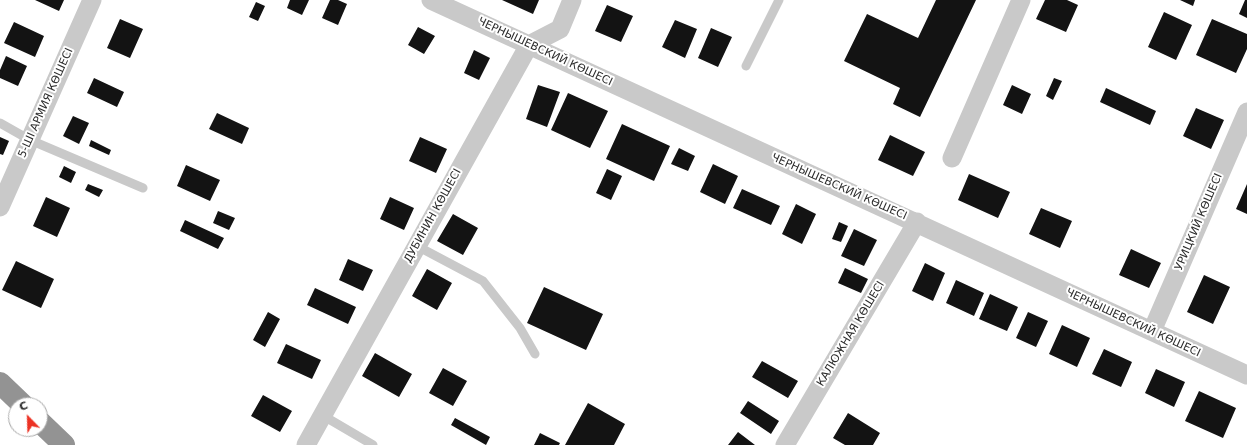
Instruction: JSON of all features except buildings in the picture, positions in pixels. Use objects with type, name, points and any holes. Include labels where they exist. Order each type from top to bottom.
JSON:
[{"type":"highway","points":[[0,383],[15,397]]},
{"type":"highway","points":[[48,430],[64,445]]},
{"type":"street","name":"5-ШІ АРМИЯ КӨШЕСІ","points":[[0,207],[92,0]]},
{"type":"street","name":"ЧЕРНЫШЕВСКИЙ КӨШЕСІ","points":[[431,0],[917,222],[1247,375]]},
{"type":"street","points":[[529,45],[560,29],[572,0]]},
{"type":"street","points":[[952,158],[1021,0]]},
{"type":"street","name":"ДУБИНИН КӨШЕСІ","points":[[306,445],[529,45]]},
{"type":"street","name":"УРИЦКИЙ КӨШЕСІ","points":[[1152,331],[1247,112]]},
{"type":"street","name":"КАЛЮЖНАЯ КӨШЕСІ","points":[[785,445],[917,222]]},
{"type":"lane","points":[[746,66],[779,0]]},
{"type":"lane","points":[[0,123],[30,140],[143,188]]},
{"type":"lane","points":[[417,246],[483,281],[520,328],[535,354]]},
{"type":"lane","points":[[322,415],[373,445]]}]
